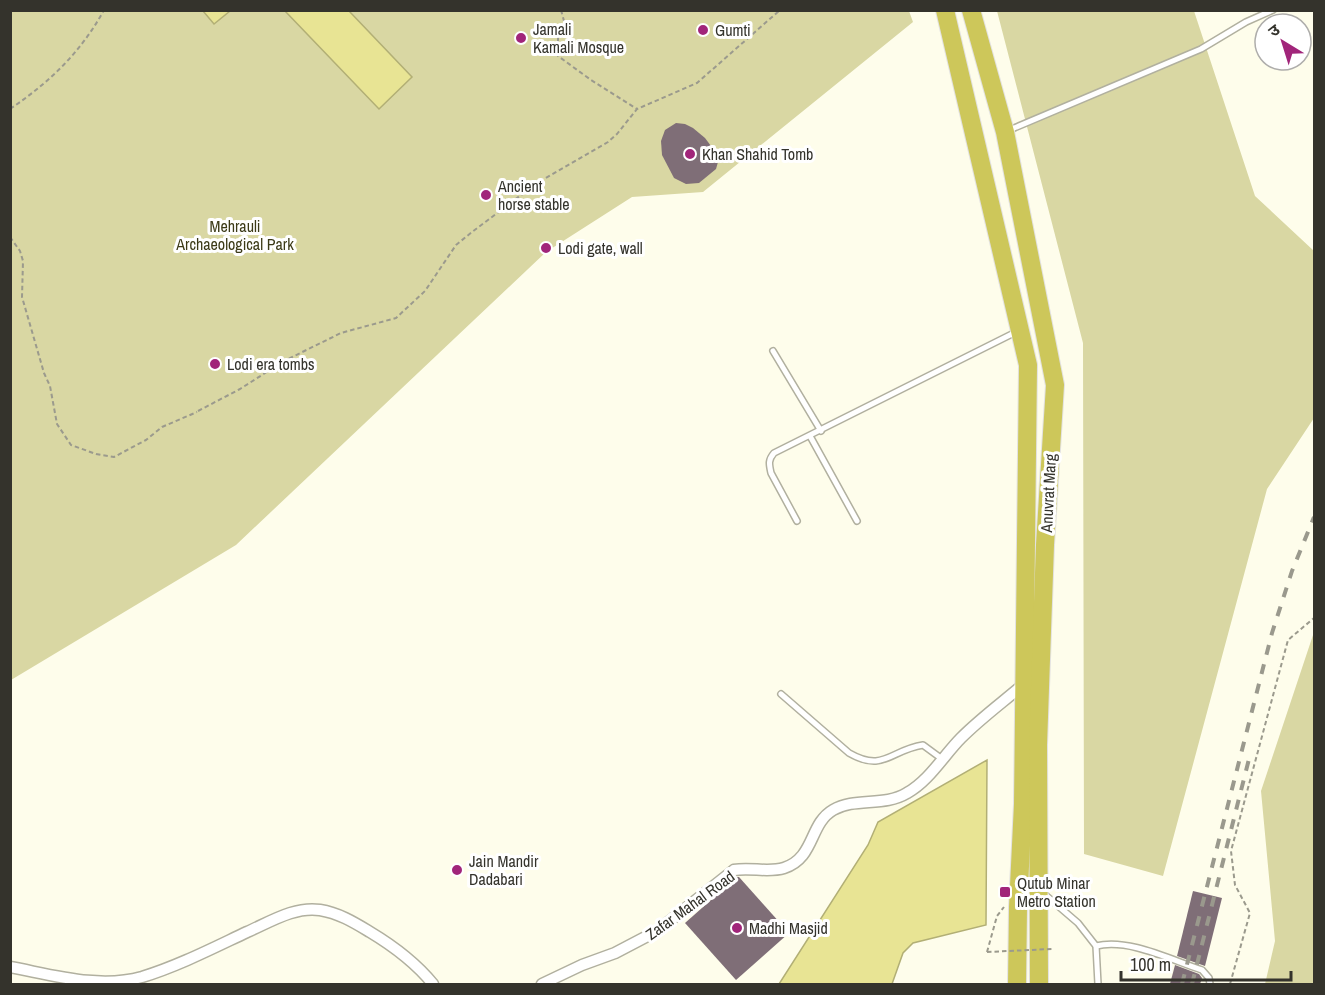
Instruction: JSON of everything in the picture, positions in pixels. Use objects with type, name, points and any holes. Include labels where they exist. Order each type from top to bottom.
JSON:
[{"type":"highway","name":"Anuvrat Marg","points":[[945,10],[1028,365],[1023,804],[1017,984]]},
{"type":"highway","name":"Anuvrat Marg","points":[[971,10],[1005,132],[1055,386],[1045,545],[1040,688],[1039,984]]},
{"type":"street","name":"Zafar Mahal Road","points":[[542,984],[582,965],[615,953],[657,932],[734,870],[747,868],[772,870],[799,860],[807,852],[822,820],[840,806],[890,800],[911,792],[971,728],[1024,684]]},
{"type":"street","points":[[10,967],[80,980],[130,979],[168,967],[281,917],[302,910],[320,910],[340,916],[400,951],[433,984]]},
{"type":"lane","points":[[1005,132],[1201,49],[1246,22],[1273,10]]},
{"type":"lane","points":[[797,521],[768,464],[774,453],[1020,330]]},
{"type":"lane","points":[[773,351],[821,430]]},
{"type":"lane","points":[[810,436],[857,521]]},
{"type":"lane","points":[[781,694],[849,753],[861,760],[877,762],[923,745],[942,759]]},
{"type":"lane","points":[[1038,888],[1078,923],[1096,946],[1098,984]]},
{"type":"lane","points":[[1096,946],[1120,943],[1181,963],[1207,973],[1210,984]]},
{"type":"path","points":[[10,108],[61,70],[91,34],[104,10]]},
{"type":"path","points":[[561,10],[564,21],[558,27],[558,56],[637,109]]},
{"type":"path","points":[[198,411],[240,389],[284,361],[341,333],[396,318],[425,291],[456,245],[472,232],[544,178],[608,142],[637,109],[698,83],[780,10]]},
{"type":"path","points":[[10,237],[20,251],[22,297],[44,373],[50,386],[57,424],[71,445],[96,454],[114,457],[146,440],[162,427],[204,408]]},
{"type":"path","points":[[1230,984],[1250,913],[1235,885],[1231,851],[1288,640],[1314,618]]},
{"type":"path","points":[[997,916],[987,952],[1052,949]]},
{"type":"green space","name":"Mehrauli Archaeological Park","points":[[11,11],[909,11],[913,22],[703,192],[632,197],[546,252],[236,545],[11,680]]},
{"type":"green space","points":[[997,11],[1194,11],[1255,196],[1314,251],[1314,418],[1267,489],[1163,876],[1084,854],[1083,343]]},
{"type":"green space","points":[[1314,632],[1314,984],[1265,984],[1275,941],[1261,791]]},
{"type":"shaded area","points":[[203,11],[230,11],[214,24]]},
{"type":"shaded area","points":[[285,11],[349,11],[412,77],[379,109]]},
{"type":"shaded area","points":[[987,760],[986,925],[913,943],[903,953],[892,984],[779,984],[868,845],[878,822]]},
{"type":"building","name":"Khan Shahid Tomb","points":[[676,123],[693,128],[705,138],[717,154],[716,169],[699,183],[686,184],[674,178],[662,155],[661,141],[665,130]]},
{"type":"building","name":"Madhi Masjid","points":[[737,877],[789,933],[736,980],[685,923]]},
{"type":"building","points":[[1193,891],[1222,898],[1205,966],[1177,956]]},
{"type":"building","points":[[1175,965],[1199,974],[1202,978],[1200,984],[1170,984]]},
{"type":"railway","points":[[1182,984],[1272,633],[1292,571],[1314,517]]},
{"type":"railway","points":[[1192,984],[1250,755]]},
{"type":"place","name":"Gumti","points":[[703,30]]},
{"type":"place","name":"Jamali Kamali Mosque","points":[[521,38]]},
{"type":"place","name":"Khan Shahid Tomb","points":[[690,154]]},
{"type":"place","name":"Ancient horse stable","points":[[486,195]]},
{"type":"place","name":"Lodi gate, wall","points":[[546,248]]},
{"type":"place","name":"Lodi era tombs","points":[[215,364]]},
{"type":"place","name":"Jain Mandir Dadabari","points":[[457,870]]},
{"type":"place","name":"Qutub Minar Metro Station","points":[[1005,892]]},
{"type":"place","name":"Madhi Masjid","points":[[737,928]]}]
